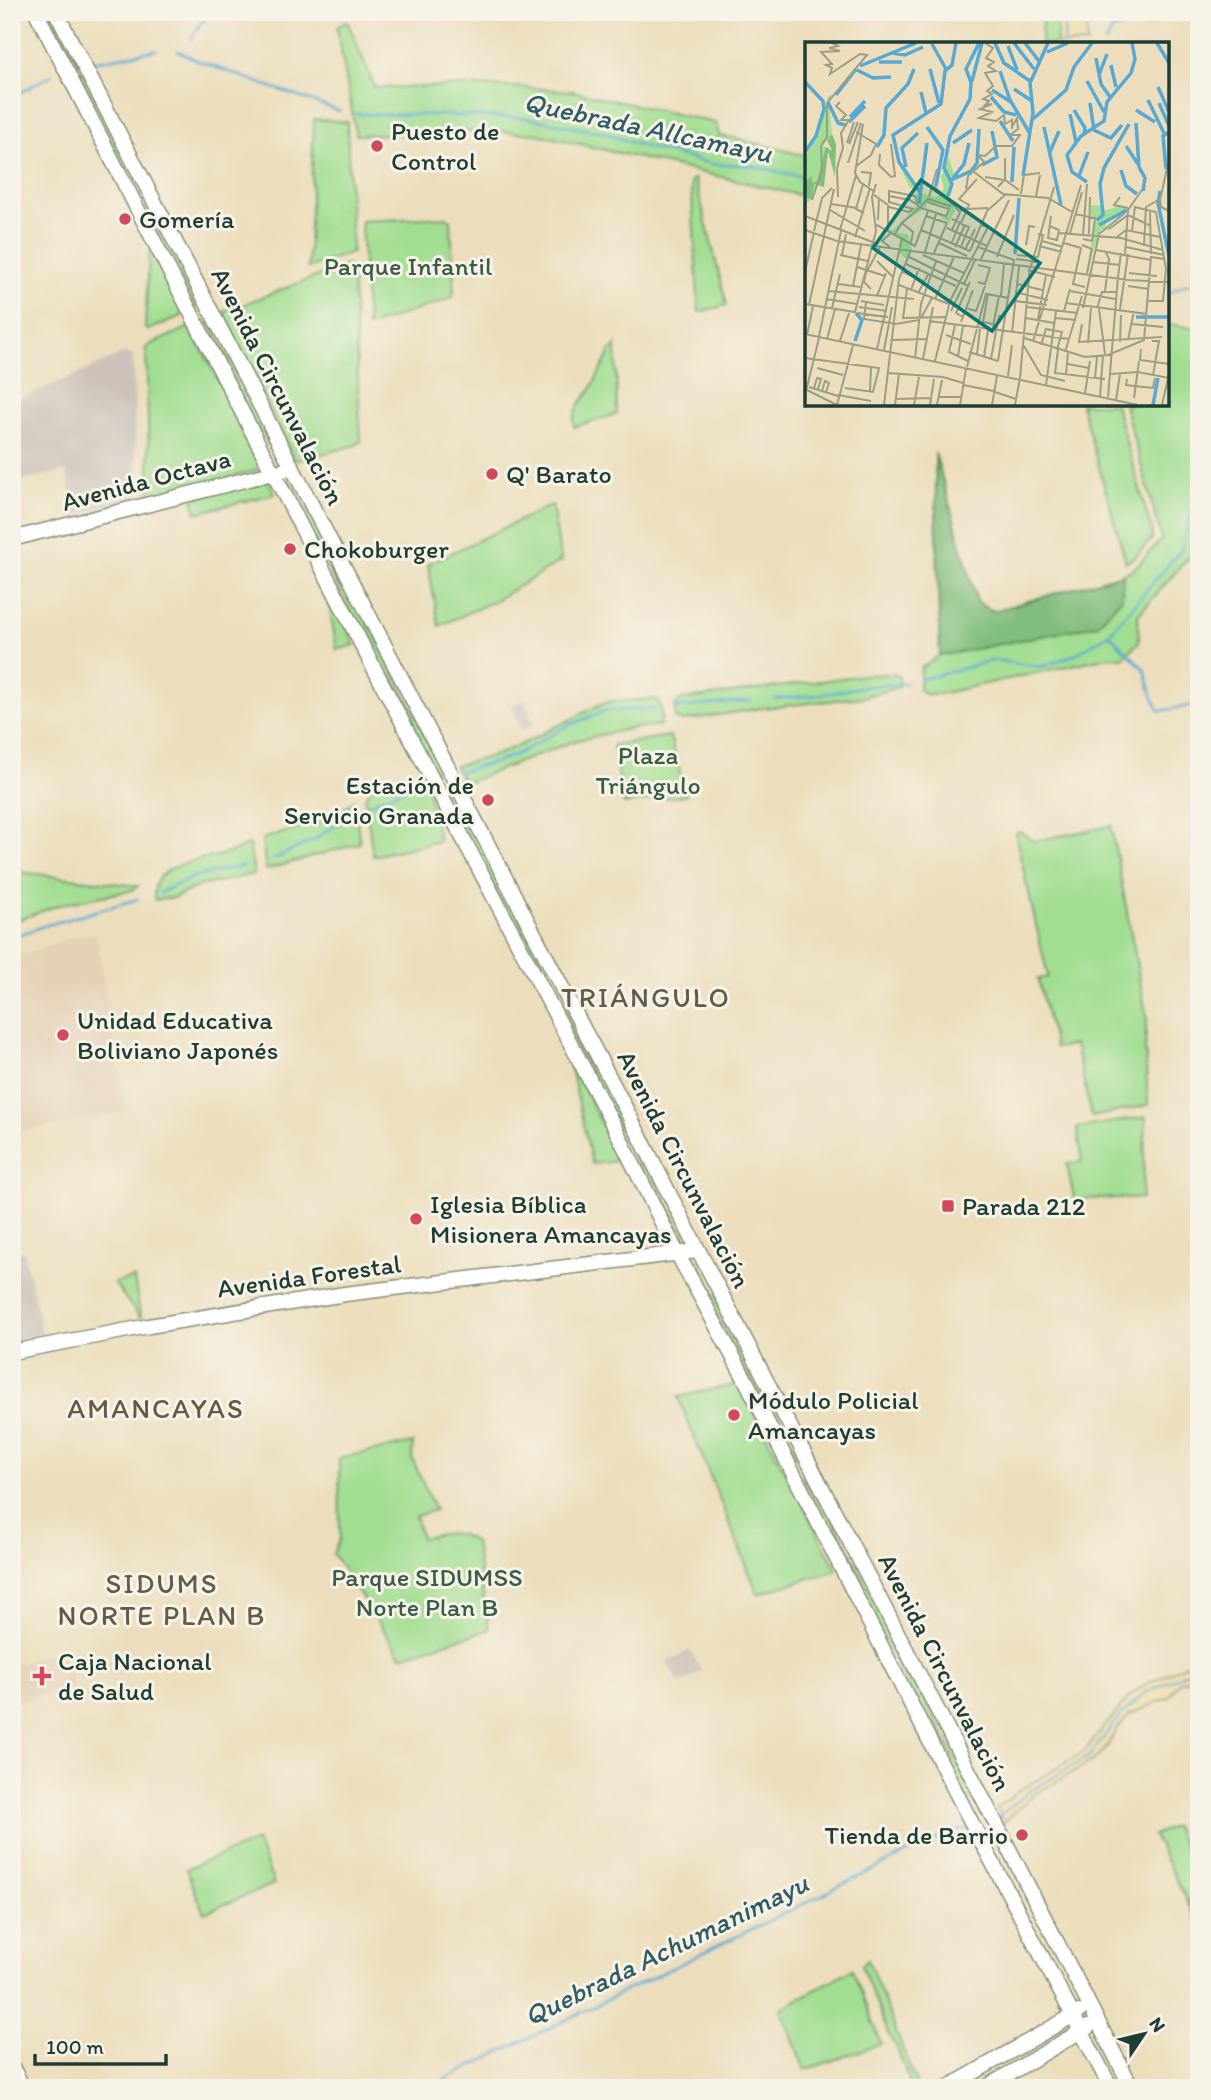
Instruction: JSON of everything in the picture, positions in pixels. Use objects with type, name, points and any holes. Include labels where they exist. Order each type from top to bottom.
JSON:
[{"type":"main road","name":"Avenida Circunvalación","points":[[36,12],[1111,2088]]},
{"type":"main road","name":"Avenida Circunvalación","points":[[57,12],[1132,2088]]},
{"type":"main road","name":"Avenida Octava","points":[[12,539],[292,467]]},
{"type":"main road","name":"Avenida Forestal","points":[[12,1352],[149,1326],[345,1294],[698,1251]]},
{"type":"main road","points":[[947,2088],[1089,2005]]},
{"type":"main road","points":[[985,2088],[1098,2021]]},
{"type":"main road","points":[[12,2067],[23,2088]]},
{"type":"shaded area","points":[[125,353],[133,357],[137,498],[77,515],[66,471],[12,483],[12,402]]},
{"type":"shaded area","points":[[524,700],[535,724],[522,730],[511,706]]},
{"type":"shaded area","name":"Unidad Educativa Boliviano Japonés","points":[[96,933],[127,1111],[12,1134],[12,959],[74,936]]},
{"type":"shaded area","points":[[12,1252],[24,1252],[42,1334],[12,1340]]},
{"type":"shaded area","name":"Caja Nacional de Salud","points":[[66,1649],[74,1687],[12,1704],[12,1665]]},
{"type":"shaded area","points":[[690,1650],[702,1671],[679,1684],[667,1662]]},
{"type":"green space","points":[[41,12],[52,12],[79,63],[69,65]]},
{"type":"green space","points":[[1042,12],[1057,12],[1057,42],[1041,42]]},
{"type":"green space","points":[[347,21],[375,88],[461,86],[572,91],[716,123],[719,136],[805,156],[805,197],[537,134],[495,131],[356,135],[337,27]]},
{"type":"green space","points":[[83,70],[202,305],[195,308],[73,73]]},
{"type":"green space","points":[[314,119],[347,122],[352,252],[308,268]]},
{"type":"green space","points":[[695,179],[727,305],[699,312],[691,180]]},
{"type":"green space","name":"Parque Infantil","points":[[447,217],[451,221],[452,298],[367,327],[361,221]]},
{"type":"green space","points":[[153,251],[182,310],[182,316],[148,330],[145,328],[149,252]]},
{"type":"green space","points":[[346,265],[352,268],[361,441],[356,445],[294,459],[223,312]]},
{"type":"green space","points":[[210,322],[282,460],[280,462],[263,433],[256,429],[203,325]]},
{"type":"green space","points":[[1169,324],[1199,329],[1199,550],[1186,560],[1138,615],[1139,642],[1123,658],[1109,657],[939,694],[924,694],[919,689],[921,668],[940,655],[935,453],[977,602],[994,611],[1123,574],[1134,569],[1162,539],[1125,406],[1169,406]]},
{"type":"green space","points":[[190,327],[263,465],[262,469],[153,498],[150,494],[146,348]]},
{"type":"green space","points":[[616,345],[617,414],[574,427],[579,404],[590,391]]},
{"type":"green space","points":[[1082,406],[1116,406],[1152,531],[1152,539],[1134,558],[1126,562]]},
{"type":"green space","points":[[935,453],[977,602],[994,611],[1123,574],[1122,598],[1097,625],[940,656]]},
{"type":"green space","points":[[267,479],[275,494],[196,513],[193,499]]},
{"type":"green space","points":[[289,480],[304,508],[310,512],[444,769],[433,771],[284,483]]},
{"type":"green space","points":[[552,505],[561,561],[494,601],[439,626],[428,564]]},
{"type":"green space","points":[[325,582],[355,645],[337,650]]},
{"type":"green space","points":[[895,674],[899,677],[899,687],[863,697],[756,709],[682,721],[675,718],[675,706],[681,700],[864,675]]},
{"type":"green space","points":[[657,699],[662,712],[660,725],[574,741],[468,782],[462,779],[455,766],[496,755],[522,744],[605,702]]},
{"type":"green space","name":"Plaza Triángulo","points":[[670,736],[686,795],[624,804],[613,745]]},
{"type":"green space","points":[[420,775],[428,791],[439,841],[373,856],[365,798],[372,787]]},
{"type":"green space","points":[[450,783],[687,1241],[678,1242],[441,786]]},
{"type":"green space","points":[[354,801],[360,843],[266,870],[262,839],[331,819]]},
{"type":"green space","points":[[1111,826],[1147,1019],[1145,1044],[1148,1105],[1092,1117],[1075,1045],[1055,1048],[1038,979],[1048,977],[1015,833],[1021,832],[1034,841]]},
{"type":"green space","points":[[249,844],[254,874],[199,886],[173,898],[155,900],[155,888],[159,878],[168,871],[193,861],[232,852]]},
{"type":"green space","points":[[12,873],[138,886],[133,890],[62,904],[12,922]]},
{"type":"green space","points":[[569,1059],[620,1161],[592,1164]]},
{"type":"green space","points":[[1146,1117],[1142,1198],[1074,1199],[1067,1164],[1082,1162],[1077,1128]]},
{"type":"green space","points":[[695,1260],[797,1454],[792,1458],[689,1265]]},
{"type":"green space","points":[[134,1278],[141,1319],[114,1283]]},
{"type":"green space","points":[[739,1384],[837,1570],[758,1594],[678,1397]]},
{"type":"green space","name":"Parque SIDUMSS Norte Plan B","points":[[413,1443],[412,1458],[435,1510],[415,1516],[421,1538],[456,1534],[463,1535],[475,1544],[489,1630],[401,1656],[333,1554],[340,1538],[339,1458]]},
{"type":"green space","points":[[811,1475],[975,1797],[969,1801],[966,1800],[802,1477]]},
{"type":"green space","points":[[1174,1826],[1199,1879],[1199,1925],[1153,1835]]},
{"type":"green space","points":[[257,1841],[274,1884],[204,1913],[186,1869]]},
{"type":"green space","points":[[868,1960],[918,2088],[912,2088],[861,1965]]},
{"type":"green space","points":[[852,1969],[881,2044],[805,2070],[781,2009]]},
{"type":"sand","points":[[1057,12],[1086,12],[1087,42],[1057,42]]},
{"type":"sand","points":[[1199,1658],[1199,1677],[1180,1682],[1169,1697],[1129,1715],[1116,1730],[1105,1750],[1091,1762],[1033,1795],[1004,1822],[997,1808],[1020,1790],[1084,1752],[1130,1696],[1146,1684]]},
{"type":"waterway","points":[[191,39],[201,23],[213,12]]},
{"type":"waterway","name":"Quebrada Allcamayu","points":[[1064,42],[1065,12]]},
{"type":"waterway","points":[[1106,42],[1112,30],[1132,23],[1147,26],[1159,20],[1199,14]]},
{"type":"waterway","name":"Quebrada Allcamayu","points":[[93,62],[156,50]]},
{"type":"waterway","name":"Quebrada Allcamayu","points":[[178,51],[201,62],[339,111]]},
{"type":"waterway","name":"Quebrada Allcamayu","points":[[12,97],[52,75]]},
{"type":"waterway","name":"Quebrada Allcamayu","points":[[356,114],[528,118],[604,133],[712,164],[748,165],[805,178]]},
{"type":"waterway","points":[[1169,293],[1184,285],[1199,282]]},
{"type":"waterway","points":[[920,680],[994,660],[1042,667],[1076,654],[1109,634],[1181,550],[1199,496]]},
{"type":"waterway","points":[[1109,634],[1145,670],[1153,698],[1160,711],[1194,705],[1199,707]]},
{"type":"waterway","points":[[775,699],[906,683]]},
{"type":"waterway","points":[[676,708],[750,701]]},
{"type":"waterway","points":[[458,772],[517,754],[567,726],[604,711],[655,709]]},
{"type":"waterway","points":[[369,804],[408,787],[428,782]]},
{"type":"waterway","points":[[274,859],[314,840],[356,811]]},
{"type":"waterway","points":[[159,893],[194,877],[243,866]]},
{"type":"waterway","points":[[12,937],[138,899]]},
{"type":"waterway","name":"Quebrada Achumanimayu","points":[[998,1817],[1027,1793],[1088,1757],[1122,1714],[1145,1693],[1199,1667]]},
{"type":"waterway","name":"Quebrada Achumanimayu","points":[[427,2088],[901,1856],[955,1831],[970,1829]]},
{"type":"place","name":"Puesto de Control","points":[[377,146]]},
{"type":"place","name":"Gomería","points":[[125,219]]},
{"type":"place","name":"Q' Barato","points":[[492,474]]},
{"type":"place","name":"Chokoburger","points":[[290,549]]},
{"type":"place","name":"Estación de Servicio Granada","points":[[488,800]]},
{"type":"place","name":"Unidad Educativa Boliviano Japonés","points":[[63,1035]]},
{"type":"place","name":"Parada 212","points":[[948,1206]]},
{"type":"place","name":"Iglesia Bíblica Misionera Amancayas","points":[[416,1219]]},
{"type":"place","name":"Módulo Policial Amancayas","points":[[734,1415]]},
{"type":"place","name":"Caja Nacional de Salud","points":[[42,1676]]},
{"type":"place","name":"Tienda de Barrio","points":[[1022,1835]]},
{"type":"district","name":"TRIÁNGULO","points":[[646,997]]},
{"type":"district","name":"AMANCAYAS","points":[[156,1408]]},
{"type":"district","name":"SIDUMS NORTE PLAN B","points":[[162,1599]]}]
